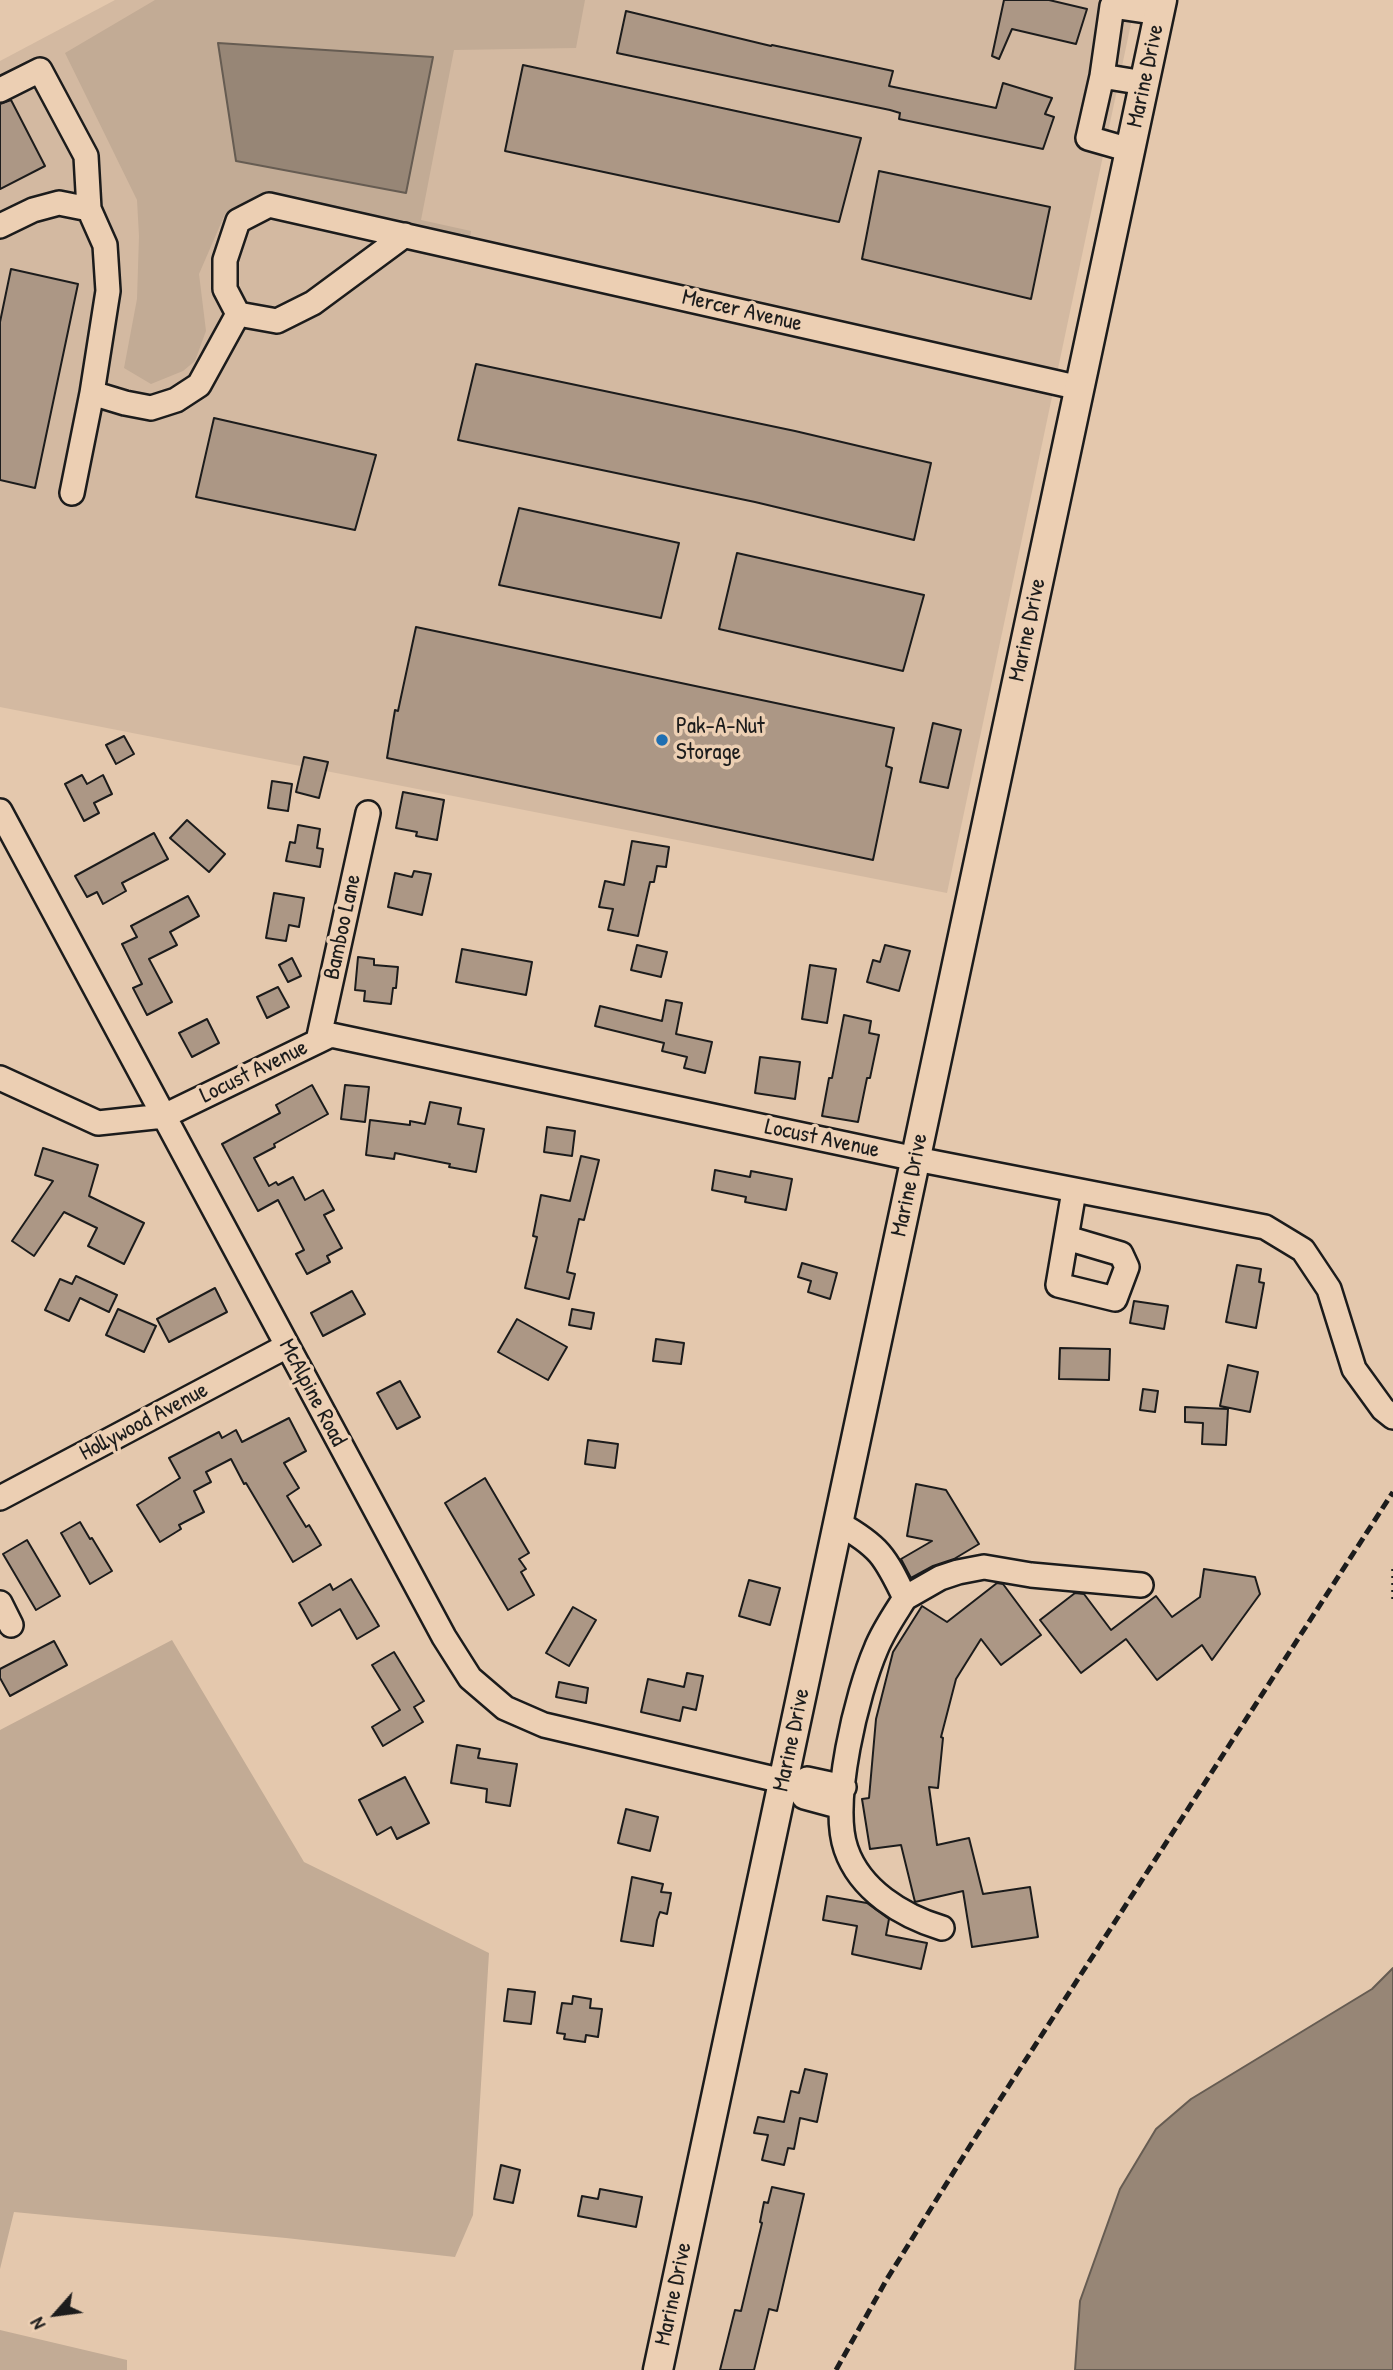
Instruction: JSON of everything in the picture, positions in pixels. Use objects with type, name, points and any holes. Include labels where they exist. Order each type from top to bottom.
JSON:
[{"type":"main road","name":"Marine Drive","points":[[658,2370],[790,1784],[838,1523],[1160,6]]},
{"type":"street","points":[[1130,150],[1088,138],[1102,76],[1112,6],[1160,6]]},
{"type":"street","points":[[0,90],[40,70],[86,156],[89,209],[106,245],[108,291],[92,393],[72,493]]},
{"type":"street","points":[[1102,76],[1144,83]]},
{"type":"street","points":[[0,226],[33,210],[59,203],[89,209]]},
{"type":"street","name":"Mercer Avenue","points":[[238,314],[225,289],[225,260],[238,221],[269,205],[1080,388]]},
{"type":"street","points":[[92,393],[151,408],[176,400],[199,385],[238,314],[277,321],[313,303],[405,235]]},
{"type":"street","name":"McAlpine Road","points":[[0,811],[444,1637],[470,1678],[505,1709],[544,1725],[790,1784],[804,1797],[842,1797]]},
{"type":"street","name":"Bamboo Lane","points":[[318,1041],[368,813]]},
{"type":"street","name":"Locust Avenue","points":[[3,1087],[98,1123],[164,1116],[331,1035],[916,1159],[1265,1227],[1303,1250],[1329,1289],[1354,1369],[1383,1409],[1393,1416]]},
{"type":"street","points":[[1067,1238],[1074,1191]]},
{"type":"street","name":"Hollywood Avenue","points":[[0,1498],[287,1346]]},
{"type":"street","points":[[838,1523],[872,1543],[893,1573],[905,1598]]},
{"type":"street","points":[[942,1928],[918,1921],[876,1893],[860,1874],[846,1850],[840,1814],[851,1732],[864,1679],[877,1646],[905,1598],[940,1578],[958,1572],[984,1567],[1031,1576],[1141,1586]]},
{"type":"street","points":[[0,1603],[11,1625]]},
{"type":"path","points":[[1393,1569],[1393,1602]]},
{"type":"shaded area","points":[[115,0],[1136,0],[947,893],[0,707],[0,61]]},
{"type":"shaded area","points":[[155,0],[585,0],[576,48],[454,50],[421,220],[471,231],[470,242],[266,196],[225,214],[199,274],[206,331],[195,361],[183,371],[151,384],[124,368],[137,299],[137,200],[65,53]]},
{"type":"shaded area","points":[[218,43],[433,57],[406,193],[236,161]]},
{"type":"shaded area","points":[[172,1640],[304,1862],[489,1953],[473,2215],[455,2257],[14,2212],[0,2269],[0,1730]]},
{"type":"shaded area","points":[[1393,1968],[1393,2370],[1075,2370],[1080,2301],[1120,2189],[1156,2129],[1191,2099],[1372,1989]]},
{"type":"shaded area","points":[[0,2330],[127,2360],[127,2370],[0,2370]]},
{"type":"building","points":[[1004,0],[1049,0],[1087,9],[1076,44],[1012,29],[999,59],[992,56]]},
{"type":"building","points":[[626,11],[771,46],[893,71],[889,86],[996,108],[1003,83],[1052,98],[1045,114],[1054,117],[1043,149],[899,119],[900,113],[890,110],[617,53]]},
{"type":"building","points":[[523,65],[861,138],[839,222],[505,151]]},
{"type":"building","points":[[11,100],[45,166],[0,189],[0,104]]},
{"type":"building","points":[[879,171],[1050,207],[1031,299],[862,259]]},
{"type":"building","points":[[11,269],[78,284],[35,488],[0,480],[0,322]]},
{"type":"building","points":[[476,364],[795,431],[931,463],[914,540],[755,502],[458,440]]},
{"type":"building","points":[[214,418],[376,455],[355,530],[196,497]]},
{"type":"building","points":[[519,508],[679,543],[661,618],[499,585]]},
{"type":"building","points":[[737,553],[924,595],[903,671],[719,629]]},
{"type":"building","points":[[416,627],[894,728],[886,766],[892,768],[873,860],[387,758],[395,710],[398,711]]},
{"type":"building","points":[[933,723],[961,730],[948,788],[920,782]]},
{"type":"building","points":[[124,736],[134,754],[116,764],[106,745]]},
{"type":"building","points":[[304,757],[328,762],[319,798],[296,792]]},
{"type":"building","points":[[82,775],[87,784],[103,775],[112,794],[94,803],[99,813],[84,821],[65,784]]},
{"type":"building","points":[[272,781],[292,784],[288,811],[268,808]]},
{"type":"building","points":[[403,792],[444,800],[437,840],[396,828]]},
{"type":"building","points":[[187,820],[225,854],[209,872],[170,838]]},
{"type":"building","points":[[298,825],[320,829],[317,848],[323,849],[320,867],[286,861],[290,842],[295,843]]},
{"type":"building","points":[[154,833],[168,859],[122,883],[126,891],[103,904],[97,892],[87,897],[75,876]]},
{"type":"building","points":[[632,841],[669,847],[666,867],[657,866],[654,882],[650,882],[638,936],[608,930],[613,909],[599,907],[605,881],[624,885]]},
{"type":"building","points":[[414,871],[431,874],[422,915],[388,907],[395,873],[412,877]]},
{"type":"building","points":[[274,893],[304,898],[299,927],[289,925],[286,941],[266,938]]},
{"type":"building","points":[[188,896],[199,916],[170,932],[177,945],[149,959],[172,1002],[147,1015],[133,988],[142,984],[122,944],[137,937],[131,926]]},
{"type":"building","points":[[637,945],[667,952],[661,977],[631,970]]},
{"type":"building","points":[[885,945],[910,951],[899,991],[867,982],[873,960],[880,962]]},
{"type":"building","points":[[462,949],[532,962],[526,995],[456,982]]},
{"type":"building","points":[[358,957],[374,959],[374,965],[398,967],[391,1004],[364,1001],[365,991],[355,990]]},
{"type":"building","points":[[292,958],[301,976],[288,982],[279,965]]},
{"type":"building","points":[[810,965],[836,969],[827,1023],[802,1019]]},
{"type":"building","points":[[278,987],[289,1007],[267,1018],[257,997]]},
{"type":"building","points":[[666,1000],[682,1003],[676,1034],[712,1042],[705,1073],[684,1068],[687,1057],[662,1051],[664,1043],[595,1026],[600,1006],[662,1021]]},
{"type":"building","points":[[844,1015],[871,1021],[869,1033],[879,1035],[858,1122],[822,1116]]},
{"type":"building","points":[[207,1019],[219,1043],[192,1057],[179,1033]]},
{"type":"building","points":[[760,1057],[800,1062],[795,1099],[755,1093]]},
{"type":"building","points":[[312,1085],[328,1114],[254,1158],[269,1186],[276,1182],[278,1185],[293,1177],[305,1200],[323,1190],[334,1210],[324,1215],[342,1248],[327,1256],[330,1262],[307,1274],[296,1254],[304,1250],[278,1200],[258,1211],[222,1144],[280,1113],[276,1105]]},
{"type":"building","points":[[345,1085],[369,1087],[365,1122],[341,1119]]},
{"type":"building","points":[[430,1102],[461,1108],[458,1124],[484,1129],[476,1172],[395,1153],[394,1159],[366,1155],[370,1120],[425,1124]]},
{"type":"building","points":[[547,1127],[575,1131],[572,1156],[544,1152]]},
{"type":"building","points":[[43,1148],[98,1165],[89,1196],[144,1223],[124,1264],[88,1246],[97,1228],[64,1212],[34,1256],[12,1241],[53,1181],[35,1175]]},
{"type":"building","points":[[581,1156],[599,1160],[584,1220],[579,1219],[567,1272],[575,1274],[569,1299],[525,1288],[537,1237],[533,1236],[541,1195],[570,1201]]},
{"type":"building","points":[[715,1170],[750,1177],[751,1171],[792,1179],[786,1210],[745,1202],[746,1197],[712,1190]]},
{"type":"building","points":[[802,1263],[837,1273],[830,1299],[808,1292],[811,1281],[798,1277]]},
{"type":"building","points":[[1237,1265],[1261,1269],[1259,1282],[1264,1283],[1256,1328],[1226,1322]]},
{"type":"building","points":[[76,1276],[117,1295],[109,1312],[80,1298],[69,1321],[45,1310],[60,1279],[72,1284]]},
{"type":"building","points":[[215,1288],[227,1312],[169,1342],[157,1319]]},
{"type":"building","points":[[352,1291],[365,1314],[323,1336],[311,1313]]},
{"type":"building","points":[[1134,1301],[1168,1306],[1164,1329],[1130,1323]]},
{"type":"building","points":[[118,1309],[156,1326],[144,1352],[106,1335]]},
{"type":"building","points":[[572,1309],[594,1313],[591,1329],[569,1325]]},
{"type":"building","points":[[517,1319],[567,1347],[548,1380],[498,1352]]},
{"type":"building","points":[[656,1339],[684,1343],[681,1364],[653,1361]]},
{"type":"building","points":[[1060,1348],[1110,1349],[1109,1380],[1059,1379]]},
{"type":"building","points":[[1228,1365],[1258,1372],[1250,1412],[1220,1406]]},
{"type":"building","points":[[400,1381],[420,1417],[397,1429],[377,1393]]},
{"type":"building","points":[[1143,1389],[1158,1391],[1155,1412],[1140,1410]]},
{"type":"building","points":[[1185,1407],[1228,1409],[1226,1445],[1202,1444],[1203,1423],[1185,1422]]},
{"type":"building","points":[[289,1418],[306,1451],[284,1463],[299,1488],[287,1496],[321,1545],[293,1562],[231,1459],[206,1472],[211,1482],[194,1491],[204,1512],[179,1525],[181,1529],[160,1542],[137,1505],[180,1478],[169,1458],[219,1432],[222,1438],[236,1430],[242,1442]]},
{"type":"building","points":[[588,1440],[618,1444],[615,1468],[585,1464]]},
{"type":"building","points":[[485,1478],[529,1553],[519,1559],[526,1569],[521,1572],[534,1595],[508,1610],[445,1503]]},
{"type":"building","points":[[916,1484],[946,1490],[979,1544],[954,1559],[911,1578],[901,1559],[932,1541],[907,1536]]},
{"type":"building","points":[[80,1522],[112,1571],[90,1584],[61,1533]]},
{"type":"building","points":[[27,1540],[60,1596],[36,1610],[3,1554]]},
{"type":"building","points":[[1204,1569],[1255,1577],[1260,1594],[1212,1660],[1202,1645],[1157,1680],[1126,1639],[1081,1673],[1040,1620],[1075,1593],[1084,1594],[1111,1630],[1156,1596],[1172,1617],[1200,1597]]},
{"type":"building","points":[[351,1579],[379,1626],[357,1639],[340,1609],[312,1626],[299,1603],[330,1584],[333,1590]]},
{"type":"building","points":[[749,1580],[780,1588],[770,1625],[739,1616]]},
{"type":"building","points":[[997,1583],[1003,1584],[1041,1635],[1001,1665],[981,1639],[956,1679],[941,1737],[938,1788],[929,1787],[937,1845],[969,1838],[983,1894],[1030,1887],[1038,1937],[972,1947],[963,1891],[915,1902],[901,1845],[870,1849],[862,1799],[869,1798],[876,1719],[893,1652],[922,1606],[947,1622]]},
{"type":"building","points":[[573,1607],[596,1620],[569,1666],[546,1653]]},
{"type":"building","points":[[54,1641],[67,1665],[10,1696],[0,1678],[0,1669]]},
{"type":"building","points":[[394,1652],[424,1701],[414,1707],[423,1722],[383,1746],[372,1727],[400,1710],[372,1665]]},
{"type":"building","points":[[687,1673],[703,1676],[696,1710],[683,1707],[680,1721],[641,1712],[648,1679],[684,1687]]},
{"type":"building","points":[[559,1682],[588,1688],[586,1703],[556,1697]]},
{"type":"building","points":[[457,1745],[480,1749],[478,1758],[517,1764],[510,1806],[486,1802],[487,1789],[451,1783]]},
{"type":"building","points":[[405,1777],[429,1823],[397,1839],[391,1827],[377,1835],[359,1800]]},
{"type":"building","points":[[626,1809],[658,1817],[650,1851],[618,1843]]},
{"type":"building","points":[[632,1877],[663,1884],[661,1892],[671,1893],[667,1914],[660,1912],[657,1920],[653,1946],[621,1941]]},
{"type":"building","points":[[827,1896],[867,1903],[889,1919],[886,1935],[927,1943],[921,1969],[852,1954],[857,1926],[823,1920]]},
{"type":"building","points":[[508,1989],[535,1992],[531,2024],[504,2021]]},
{"type":"building","points":[[573,1996],[591,1999],[590,2008],[602,2009],[598,2037],[586,2035],[585,2042],[564,2039],[565,2034],[557,2033],[562,2003],[572,2004]]},
{"type":"building","points":[[805,2069],[827,2074],[817,2122],[800,2118],[794,2149],[788,2148],[784,2165],[762,2160],[768,2135],[754,2133],[758,2117],[784,2122],[791,2091],[799,2093]]},
{"type":"building","points":[[501,2165],[520,2170],[513,2203],[494,2199]]},
{"type":"building","points":[[772,2187],[804,2194],[777,2311],[769,2309],[754,2370],[720,2370],[735,2310],[741,2311],[762,2223],[764,2202],[768,2203]]},
{"type":"building","points":[[600,2189],[642,2197],[636,2227],[578,2216],[582,2196],[598,2199]]},
{"type":"railway","points":[[836,2370],[887,2279],[968,2149],[1393,1492]]},
{"type":"place","name":"Pak-A-Nut Storage","points":[[662,740]]}]
